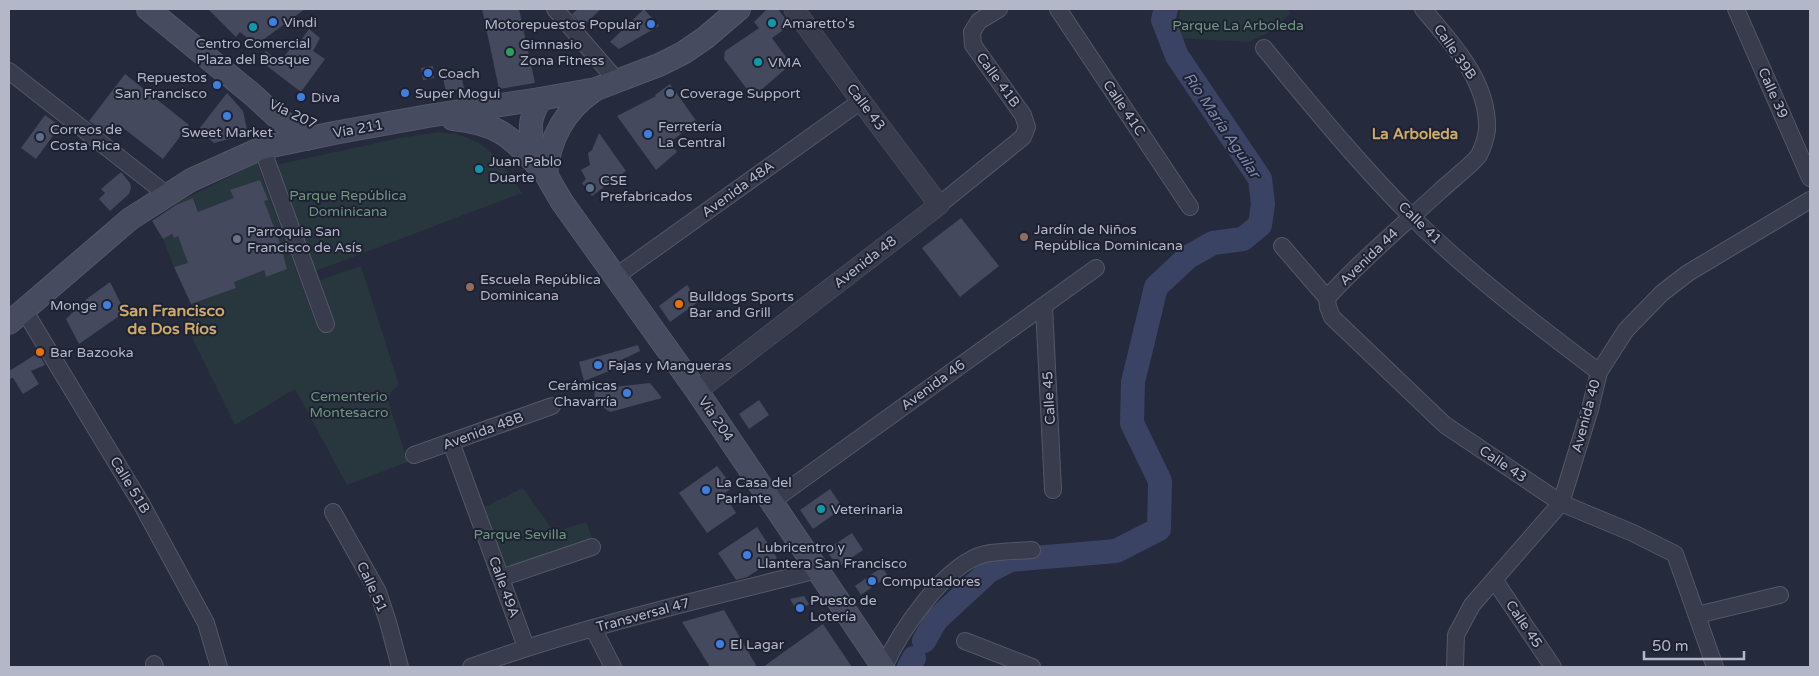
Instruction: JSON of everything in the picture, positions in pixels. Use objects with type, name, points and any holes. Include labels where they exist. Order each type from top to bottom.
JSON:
[{"type":"main road","name":"Vía 211","points":[[17,317],[92,249],[166,194],[207,172],[262,148],[428,116],[596,89],[618,82],[683,53],[705,38],[739,9]]},
{"type":"main road","name":"Vía 207","points":[[160,12],[279,119],[306,139]]},
{"type":"main road","points":[[546,173],[551,145],[564,119],[584,98],[596,89]]},
{"type":"main road","name":"Vía 207","points":[[253,95],[334,133]]},
{"type":"main road","name":"Vía 204","points":[[540,99],[533,112],[531,125],[532,141],[546,173],[580,229],[697,391],[770,502],[884,667]]},
{"type":"main road","points":[[428,116],[473,121],[498,130],[518,145],[546,173]]},
{"type":"street","points":[[555,9],[618,82]]},
{"type":"street","name":"Calle 43","points":[[794,9],[860,101],[939,205]]},
{"type":"street","name":"Calle 41B","points":[[1000,9],[979,21],[972,32],[974,46],[1023,115],[1026,127]]},
{"type":"street","name":"Calle 41C","points":[[1058,9],[1190,207]]},
{"type":"street","name":"Calle 39B","points":[[1423,9],[1452,43],[1470,70],[1481,92],[1486,111],[1487,132],[1478,156]]},
{"type":"street","name":"Calle 39","points":[[1736,9],[1810,178]]},
{"type":"street","name":"Calle 41","points":[[1264,48],[1338,137],[1412,217],[1510,305],[1599,372]]},
{"type":"street","points":[[9,71],[166,194]]},
{"type":"street","name":"Avenida 48A","points":[[616,277],[860,101]]},
{"type":"street","name":"Avenida 48","points":[[697,391],[939,205],[1023,137],[1026,127]]},
{"type":"street","points":[[262,148],[326,324]]},
{"type":"street","name":"Avenida 44","points":[[1327,298],[1478,156]]},
{"type":"street","name":"Avenida 40","points":[[1455,667],[1456,634],[1472,605],[1561,503],[1590,409],[1599,372],[1626,330],[1662,292],[1688,273],[1810,200]]},
{"type":"street","name":"Calle 43","points":[[1282,246],[1327,298],[1332,317],[1445,425],[1561,503],[1634,533],[1675,554],[1715,667]]},
{"type":"street","name":"Avenida 46","points":[[770,502],[1096,268]]},
{"type":"street","name":"Calle 45","points":[[1044,306],[1053,490]]},
{"type":"street","name":"Calle 51B","points":[[17,317],[142,505],[206,624],[219,667]]},
{"type":"street","name":"Avenida 48B","points":[[414,455],[552,406]]},
{"type":"street","name":"Calle 49A","points":[[451,442],[526,647]]},
{"type":"street","name":"Calle 51","points":[[333,512],[378,592],[400,667]]},
{"type":"street","points":[[501,578],[592,548]]},
{"type":"street","points":[[884,667],[894,646],[930,595],[959,567],[984,554],[1032,550]]},
{"type":"street","name":"Transversal 47","points":[[471,667],[526,647],[593,628],[817,570]]},
{"type":"street","name":"Calle 45","points":[[1495,580],[1553,667]]},
{"type":"street","points":[[1697,615],[1780,595]]},
{"type":"street","points":[[593,628],[613,667]]},
{"type":"street","points":[[965,640],[1032,667]]},
{"type":"green space","name":"Parque La Arboleda","points":[[1180,9],[1288,9],[1291,13],[1268,33],[1248,42],[1177,38]]},
{"type":"green space","name":"Parque República Dominicana","points":[[438,132],[459,135],[472,140],[490,151],[522,193],[313,272],[276,165],[399,138]]},
{"type":"green space","name":"Cementerio Montesacro","points":[[257,163],[319,332],[335,327],[320,280],[361,266],[399,385],[391,392],[388,401],[408,462],[347,485],[295,389],[235,425],[186,325],[193,309],[191,304],[236,287],[234,281],[174,267],[163,239],[172,234],[174,238],[202,224],[194,198],[160,211]],"holes":[[[259,256],[285,261],[287,269],[266,277]]]},
{"type":"green space","name":"Parque Sevilla","points":[[523,488],[554,532],[586,522],[593,540],[503,570],[481,509]]},
{"type":"building","name":"Centro Comercial Plaza del Bosque","points":[[208,9],[305,9],[256,45],[240,32],[236,37]]},
{"type":"building","name":"Gimnasio Zona Fitness","points":[[482,9],[519,9],[535,83],[499,89]]},
{"type":"building","points":[[578,9],[601,9],[583,26],[572,14]]},
{"type":"building","points":[[644,9],[659,26],[619,49],[610,42]]},
{"type":"building","name":"VMA","points":[[767,9],[778,9],[790,25],[772,38],[791,64],[753,97],[724,59],[725,51],[759,28],[754,22]]},
{"type":"building","points":[[309,29],[320,38],[313,51],[325,59],[301,92],[259,60],[266,51],[280,62],[293,45],[296,47]]},
{"type":"building","name":"Coach","points":[[433,66],[434,78],[423,80],[421,68]]},
{"type":"building","points":[[125,74],[189,125],[163,159],[118,124],[110,135],[89,121]]},
{"type":"building","points":[[461,74],[464,88],[446,92],[443,78]]},
{"type":"building","points":[[670,84],[697,122],[670,142],[677,152],[656,170],[617,116],[656,96]]},
{"type":"building","name":"Sweet Market","points":[[227,93],[243,111],[248,134],[214,143],[199,129]]},
{"type":"building","name":"Correos de Costa Rica","points":[[45,115],[60,126],[36,159],[21,148]]},
{"type":"building","points":[[599,133],[626,171],[592,196],[582,183],[586,179],[581,170],[590,165],[588,153],[592,150]]},
{"type":"building","points":[[121,172],[130,183],[131,188],[129,194],[110,211],[99,199],[105,193],[101,189]]},
{"type":"building","points":[[260,180],[268,200],[264,201],[280,243],[287,269],[266,277],[264,270],[234,282],[236,288],[191,304],[174,267],[188,263],[178,236],[174,238],[172,234],[163,239],[152,221],[176,205],[193,198],[198,212],[234,198],[230,190]]},
{"type":"building","points":[[961,218],[999,266],[960,297],[922,248]]},
{"type":"building","points":[[110,282],[125,312],[79,344],[66,319],[88,298]]},
{"type":"building","name":"Bulldogs Sports Bar and Grill","points":[[687,285],[698,302],[670,322],[659,306]]},
{"type":"building","name":"Fajas y Mangueras","points":[[638,345],[640,351],[617,362],[617,368],[584,381],[579,362]]},
{"type":"building","points":[[38,353],[45,365],[31,371],[39,384],[23,394],[13,378],[9,379],[9,371]]},
{"type":"building","name":"Cerámicas Chavarría","points":[[650,383],[662,398],[610,412],[594,401],[595,389]]},
{"type":"building","points":[[759,400],[769,415],[749,429],[739,414]]},
{"type":"building","points":[[717,466],[733,487],[724,494],[736,513],[707,533],[679,493]]},
{"type":"building","name":"Veterinaria","points":[[830,489],[843,508],[813,529],[800,510]]},
{"type":"building","name":"Lubricentro y Llantera San Francisco","points":[[757,527],[777,558],[747,577],[736,580],[718,553]]},
{"type":"building","points":[[852,533],[863,550],[838,567],[826,550]]},
{"type":"building","name":"Computadores","points":[[882,567],[888,576],[861,595],[855,586]]},
{"type":"building","name":"Puesto de Lotería","points":[[804,596],[809,604],[798,613],[790,599]]},
{"type":"building","name":"El Lagar","points":[[724,610],[757,667],[710,667],[682,622]]},
{"type":"building","name":"El Lagar","points":[[823,624],[852,667],[763,667]]},
{"type":"waterway","name":"Río María Aguilar","points":[[924,641],[936,620],[989,571],[1010,560],[1116,551],[1159,529],[1160,481],[1132,423],[1133,382],[1156,287],[1188,257],[1213,243],[1243,239],[1260,225],[1263,204],[1260,179],[1177,56],[1163,20],[1166,9]]},
{"type":"waterway","name":"Río María Aguilar","points":[[909,667],[914,658]]},
{"type":"place","name":"Vindi","points":[[273,22]]},
{"type":"place","name":"Amaretto's","points":[[772,23]]},
{"type":"place","name":"Motorepuestos Popular","points":[[651,24]]},
{"type":"place","name":"Centro Comercial Plaza del Bosque","points":[[253,27]]},
{"type":"place","name":"Gimnasio Zona Fitness","points":[[510,52]]},
{"type":"place","name":"VMA","points":[[758,62]]},
{"type":"place","name":"Coach","points":[[428,73]]},
{"type":"place","name":"Repuestos San Francisco","points":[[217,85]]},
{"type":"place","name":"Super Mogui","points":[[405,93]]},
{"type":"place","name":"Coverage Support","points":[[670,93]]},
{"type":"place","name":"Diva","points":[[301,97]]},
{"type":"place","name":"Sweet Market","points":[[227,116]]},
{"type":"place","name":"Ferretería La Central","points":[[648,134]]},
{"type":"place","name":"Correos de Costa Rica","points":[[40,137]]},
{"type":"place","name":"Juan Pablo Duarte","points":[[479,169]]},
{"type":"place","name":"CSE Prefabricados","points":[[590,188]]},
{"type":"place","name":"Jardín de Niños República Dominicana","points":[[1024,237]]},
{"type":"place","name":"Parroquia San Francisco de Asís","points":[[237,239]]},
{"type":"place","name":"Escuela República Dominicana","points":[[470,287]]},
{"type":"place","name":"Bulldogs Sports Bar and Grill","points":[[679,304]]},
{"type":"place","name":"Monge","points":[[107,305]]},
{"type":"place","name":"Bar Bazooka","points":[[40,352]]},
{"type":"place","name":"Fajas y Mangueras","points":[[598,365]]},
{"type":"place","name":"Cerámicas Chavarría","points":[[627,393]]},
{"type":"place","name":"La Casa del Parlante","points":[[706,490]]},
{"type":"place","name":"Veterinaria","points":[[821,509]]},
{"type":"place","name":"Lubricentro y Llantera San Francisco","points":[[747,555]]},
{"type":"place","name":"Computadores","points":[[872,581]]},
{"type":"place","name":"Puesto de Lotería","points":[[800,608]]},
{"type":"place","name":"El Lagar","points":[[720,644]]},
{"type":"district","name":"La Arboleda","points":[[1415,134]]},
{"type":"district","name":"San Francisco de Dos Ríos","points":[[172,320]]}]
